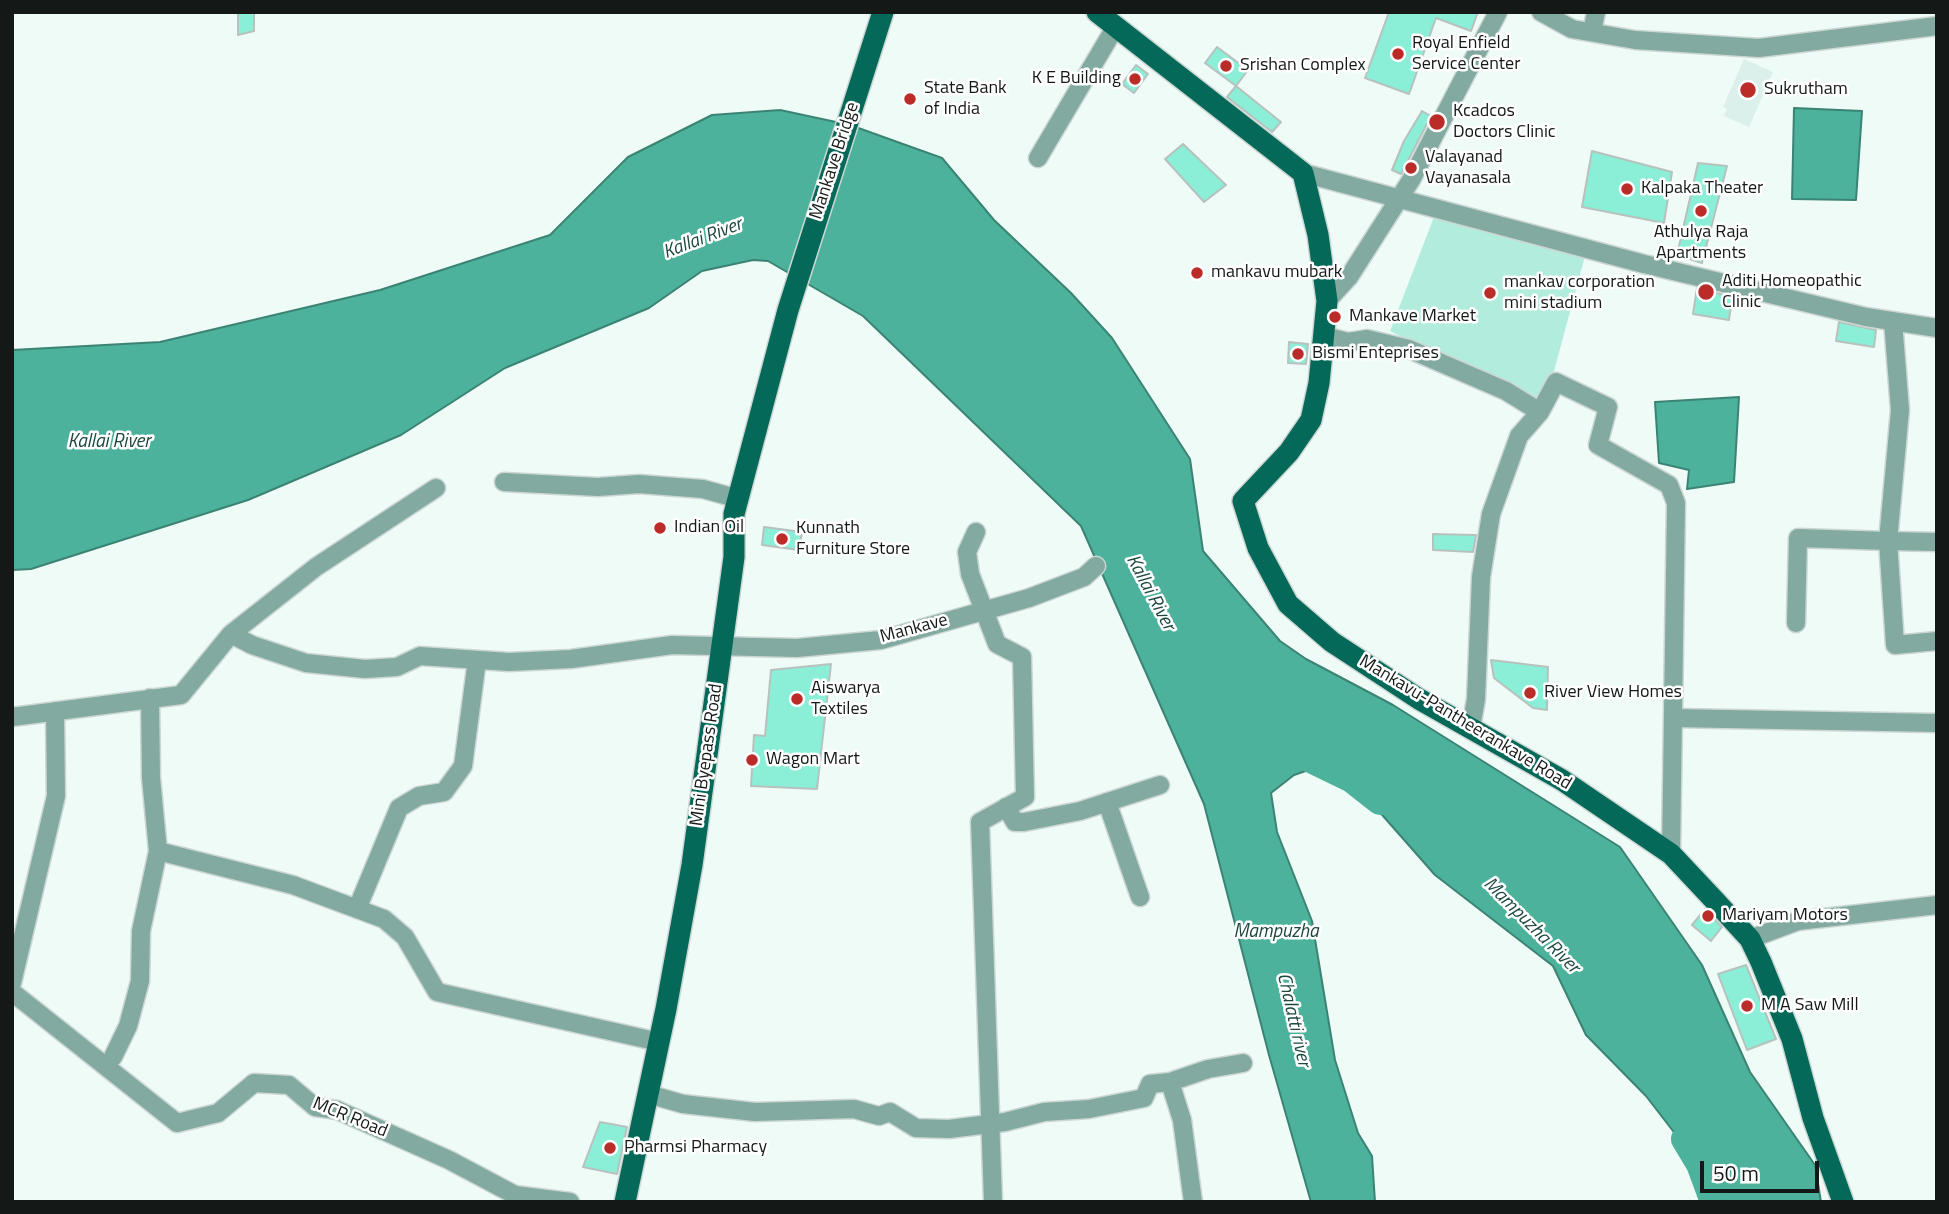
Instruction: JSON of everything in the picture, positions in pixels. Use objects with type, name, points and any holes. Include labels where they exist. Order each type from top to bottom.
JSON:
[{"type":"main road","name":"Mankave Bridge","points":[[788,310],[883,12]]},
{"type":"main road","points":[[1097,12],[1303,173]]},
{"type":"main road","name":"Mankavu-Pantheerankave Road","points":[[1303,173],[1318,235],[1327,301],[1324,337],[1311,420],[1289,452],[1243,501],[1258,548],[1288,604],[1332,642],[1419,699],[1562,780],[1671,855],[1750,939],[1791,1039],[1813,1118],[1843,1202]]},
{"type":"main road","name":"Mini Byepass Road","points":[[625,1202],[659,1042],[692,865],[734,557],[734,514],[788,310]]},
{"type":"street","points":[[1327,301],[1349,276],[1411,180],[1498,12]]},
{"type":"street","points":[[1541,12],[1572,29],[1634,40],[1759,48],[1937,26]]},
{"type":"street","points":[[1592,32],[1596,12]]},
{"type":"street","points":[[1038,158],[1116,26]]},
{"type":"street","points":[[1303,173],[1396,200],[1644,264],[1893,321],[1937,328]]},
{"type":"street","points":[[1893,321],[1900,410],[1888,541],[1895,645],[1937,642]]},
{"type":"street","points":[[1324,337],[1348,342],[1367,339],[1409,349],[1506,391],[1540,412]]},
{"type":"street","points":[[1471,728],[1476,699],[1481,577],[1491,514],[1519,436],[1540,412],[1556,382],[1608,407],[1598,445],[1669,485],[1676,503],[1671,855]]},
{"type":"street","points":[[504,482],[598,487],[639,484],[703,489],[738,499]]},
{"type":"street","points":[[12,717],[181,695],[231,634],[316,568],[436,488]]},
{"type":"street","points":[[976,532],[967,552],[970,574],[997,644],[1022,657],[1025,797],[980,822],[993,1202]]},
{"type":"street","points":[[1796,623],[1798,538],[1937,542]]},
{"type":"street","name":"Mankave","points":[[231,634],[296,660],[341,667],[397,667],[420,656],[477,660],[571,659],[672,645],[797,648],[881,640],[1038,595],[1084,577],[1096,566]]},
{"type":"street","points":[[357,909],[400,808],[419,796],[444,792],[463,766],[477,660]]},
{"type":"street","points":[[113,1057],[128,1026],[140,981],[141,931],[158,850],[151,778],[150,698]]},
{"type":"street","points":[[12,983],[56,796],[55,711]]},
{"type":"street","points":[[1673,718],[1937,723]]},
{"type":"street","points":[[1006,807],[1015,822],[1024,822],[1107,802],[1160,785]]},
{"type":"street","points":[[1107,802],[1140,897]]},
{"type":"street","points":[[158,850],[293,885],[384,919],[405,937],[437,992],[659,1042]]},
{"type":"street","points":[[1750,939],[1798,921],[1937,905]]},
{"type":"street","name":"MCR Road","points":[[12,992],[177,1124],[218,1113],[254,1083],[289,1085],[315,1107],[337,1110],[515,1195],[570,1202]]},
{"type":"street","points":[[648,1094],[682,1104],[755,1112],[854,1109],[879,1116],[890,1112],[916,1128],[948,1129],[990,1124],[1019,1116],[1088,1109],[1144,1098],[1150,1084],[1170,1082],[1208,1069],[1244,1063]]},
{"type":"street","points":[[1170,1082],[1182,1119],[1193,1202]]},
{"type":"shaded area","name":"Sukrutham","points":[[1744,59],[1773,72],[1749,127],[1724,116],[1727,109],[1723,107]]},
{"type":"shaded area","name":"mankav corporation mini stadium","points":[[1434,217],[1585,256],[1544,408],[1390,331]]},
{"type":"water","points":[[1794,108],[1862,111],[1856,200],[1792,199]]},
{"type":"water","name":"Kallai River","points":[[780,110],[850,125],[942,158],[994,220],[1071,293],[1112,338],[1190,459],[1203,551],[1280,641],[1306,659],[1393,705],[1620,847],[1702,965],[1750,1072],[1815,1165],[1821,1202],[1714,1202],[1717,1188],[1646,1096],[1586,1035],[1553,966],[1435,875],[1347,775],[1329,763],[1294,775],[1271,793],[1277,832],[1312,921],[1335,1060],[1358,1133],[1372,1156],[1375,1202],[1311,1202],[1269,1055],[1204,804],[1081,526],[863,316],[768,261],[753,260],[702,271],[649,308],[505,368],[401,435],[248,500],[31,569],[12,570],[12,350],[160,342],[380,290],[550,235],[628,157],[712,115]]},
{"type":"water","points":[[1739,397],[1734,482],[1687,489],[1689,470],[1659,463],[1655,402]]},
{"type":"building","points":[[238,12],[254,12],[254,31],[238,35]]},
{"type":"building","name":"Royal Enfield Service Center","points":[[1389,12],[1478,12],[1471,31],[1436,18],[1409,94],[1365,78]]},
{"type":"building","name":"Srishan Complex","points":[[1217,47],[1248,70],[1236,86],[1205,63]]},
{"type":"building","name":"K E Building","points":[[1136,65],[1148,74],[1134,93],[1122,84]]},
{"type":"building","points":[[1236,86],[1281,122],[1272,132],[1227,97]]},
{"type":"building","points":[[1422,111],[1431,116],[1401,174],[1392,170],[1404,141]]},
{"type":"building","points":[[1183,144],[1226,185],[1204,202],[1165,159]]},
{"type":"building","name":"Kalpaka Theater","points":[[1592,151],[1672,172],[1664,223],[1582,207]]},
{"type":"building","name":"Athulya Raja Apartments","points":[[1698,163],[1727,166],[1702,263],[1677,255]]},
{"type":"building","points":[[1697,288],[1732,297],[1729,320],[1693,314]]},
{"type":"building","points":[[1839,322],[1876,330],[1874,347],[1836,341]]},
{"type":"building","name":"Bismi Enteprises","points":[[1289,342],[1308,344],[1306,364],[1288,363]]},
{"type":"building","name":"Kunnath Furniture Store","points":[[764,527],[802,532],[799,550],[762,545]]},
{"type":"building","points":[[1433,534],[1476,535],[1473,552],[1433,550]]},
{"type":"building","name":"River View Homes","points":[[1491,660],[1548,667],[1547,710],[1533,708],[1494,678]]},
{"type":"building","points":[[831,664],[817,789],[751,786],[754,735],[765,736],[771,670]]},
{"type":"building","name":"Mariyam Motors","points":[[1705,909],[1722,927],[1711,941],[1692,925]]},
{"type":"building","name":"M A Saw Mill","points":[[1746,965],[1776,1039],[1747,1050],[1718,974]]},
{"type":"building","name":"Pharmsi Pharmacy","points":[[600,1122],[627,1127],[617,1174],[583,1167]]},
{"type":"waterway","name":"Mampuzha River","points":[[1288,748],[1352,779],[1380,801]]},
{"type":"waterway","name":"Mampuzha River","points":[[1685,1139],[1700,1164],[1714,1202]]},
{"type":"place","name":"Royal Enfield Service Center","points":[[1398,54]]},
{"type":"place","name":"Srishan Complex","points":[[1226,66]]},
{"type":"place","name":"K E Building","points":[[1135,79]]},
{"type":"place","name":"Sukrutham","points":[[1748,90]]},
{"type":"place","name":"State Bank of India","points":[[910,99]]},
{"type":"place","name":"Kcadcos Doctors Clinic","points":[[1437,122]]},
{"type":"place","name":"Valayanad Vayanasala","points":[[1411,168]]},
{"type":"place","name":"Kalpaka Theater","points":[[1627,189]]},
{"type":"place","name":"Athulya Raja Apartments","points":[[1701,211]]},
{"type":"place","name":"mankavu mubark","points":[[1197,273]]},
{"type":"place","name":"Aditi Homeopathic Clinic","points":[[1706,292]]},
{"type":"place","name":"mankav corporation mini stadium","points":[[1490,293]]},
{"type":"place","name":"Mankave Market","points":[[1335,317]]},
{"type":"place","name":"Bismi Enteprises","points":[[1298,354]]},
{"type":"place","name":"Indian Oil","points":[[660,528]]},
{"type":"place","name":"Kunnath Furniture Store","points":[[782,539]]},
{"type":"place","name":"River View Homes","points":[[1530,693]]},
{"type":"place","name":"Aiswarya Textiles","points":[[797,699]]},
{"type":"place","name":"Wagon Mart","points":[[752,760]]},
{"type":"place","name":"Mariyam Motors","points":[[1708,916]]},
{"type":"place","name":"M A Saw Mill","points":[[1747,1006]]},
{"type":"place","name":"Pharmsi Pharmacy","points":[[610,1148]]},
{"type":"water label","name":"Mampuzha","points":[[1276,932]]},
{"type":"water label","name":"Chalatti river","points":[[1293,1020]]}]
